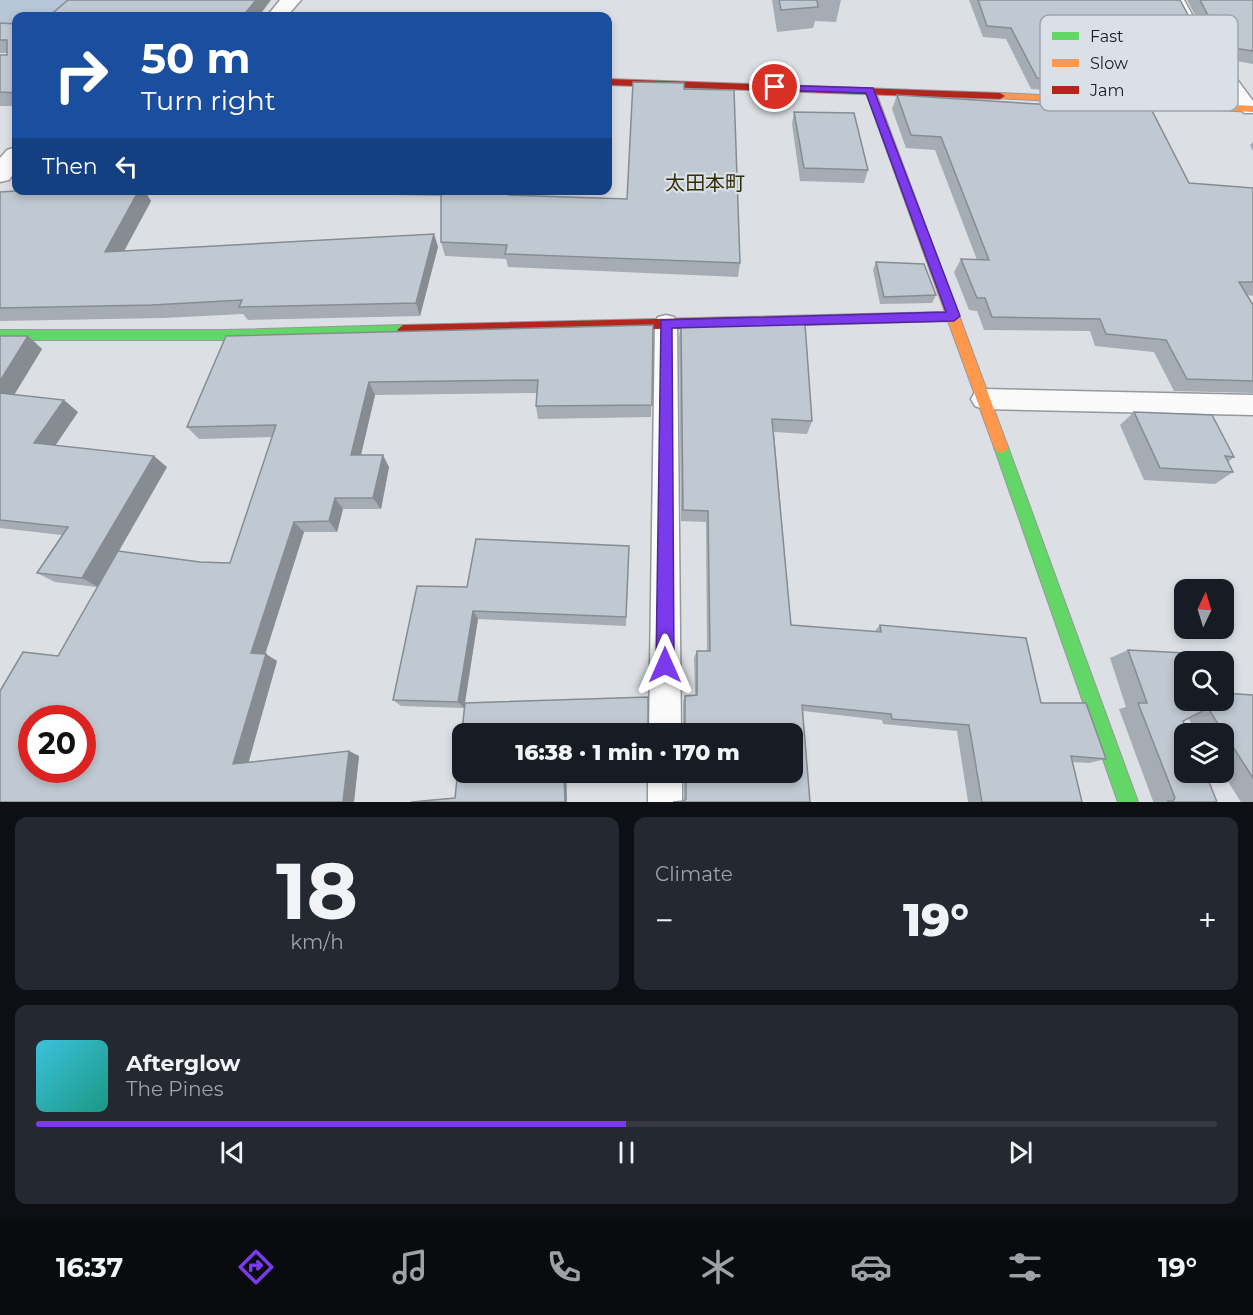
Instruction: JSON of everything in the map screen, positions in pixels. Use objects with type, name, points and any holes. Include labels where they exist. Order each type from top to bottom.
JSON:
[{"type":"street","points":[[280,12],[291,0]]},
{"type":"street","points":[[612,82],[870,90],[1040,98]]},
{"type":"street","points":[[870,90],[954,316],[1128,802]]},
{"type":"street","points":[[0,174],[12,160]]},
{"type":"street","points":[[0,335],[225,335],[954,316]]},
{"type":"lane","points":[[1177,0],[1185,15]]},
{"type":"lane","points":[[1238,90],[1252,109]]},
{"type":"lane","points":[[665,723],[666,323]]},
{"type":"lane","points":[[983,399],[1253,405]]},
{"type":"lane","points":[[665,783],[665,802]]},
{"type":"shaded area","points":[[0,0],[84,0],[70,12],[12,12],[12,43],[0,42]]},
{"type":"building","points":[[68,0],[256,0],[246,12],[54,12]]},
{"type":"building","points":[[779,0],[817,0],[818,7],[781,10]]},
{"type":"building","points":[[978,0],[1180,0],[1188,15],[1040,15],[1040,78],[1037,78],[1011,28],[987,26]]},
{"type":"building","points":[[1200,0],[1253,0],[1253,51],[1238,49],[1238,15],[1208,15]]},
{"type":"building","points":[[0,23],[12,24],[12,93],[0,92],[0,55],[7,55],[7,40],[0,40]]},
{"type":"building","points":[[633,82],[684,83],[684,89],[734,90],[740,263],[505,254],[507,245],[441,242],[441,195],[627,199]]},
{"type":"building","points":[[897,95],[1040,104],[1040,111],[1152,111],[1189,183],[1253,188],[1253,282],[1239,282],[1253,305],[1253,381],[1187,379],[1166,340],[1106,334],[1100,319],[992,317],[985,298],[977,298],[961,259],[989,260],[941,137],[911,135]]},
{"type":"building","points":[[794,112],[854,113],[868,170],[804,168]]},
{"type":"building","points":[[12,191],[12,195],[136,195],[105,252],[434,234],[416,303],[239,307],[242,300],[152,305],[0,308],[0,192]]},
{"type":"building","points":[[876,262],[924,264],[936,295],[884,297]]},
{"type":"building","points":[[763,322],[805,324],[812,421],[772,419],[791,625],[881,632],[880,625],[1026,638],[1041,703],[1086,703],[1106,759],[1071,756],[1082,802],[982,802],[969,725],[892,719],[891,714],[802,705],[810,802],[673,802],[686,799],[686,783],[803,783],[803,723],[685,723],[685,696],[697,695],[697,651],[710,651],[708,511],[683,510],[681,324]]},
{"type":"building","points":[[653,325],[652,405],[536,406],[538,380],[369,382],[351,455],[383,455],[373,498],[335,498],[329,521],[294,522],[251,653],[266,654],[233,764],[349,751],[343,802],[0,802],[0,691],[23,652],[58,656],[118,551],[200,562],[230,563],[276,425],[187,427],[226,336]]},
{"type":"building","points":[[0,336],[28,336],[0,381]]},
{"type":"building","points":[[0,393],[64,400],[34,443],[154,456],[82,578],[37,573],[68,527],[0,520]]},
{"type":"building","points":[[1134,412],[1212,415],[1234,457],[1225,456],[1233,472],[1160,468]]},
{"type":"building","points":[[476,539],[629,546],[626,617],[473,611],[458,702],[393,700],[417,586],[467,587]]},
{"type":"building","points":[[1128,650],[1174,652],[1174,711],[1202,711],[1183,721],[1184,723],[1174,723],[1174,783],[1209,783],[1217,802],[1168,801],[1173,801],[1175,798],[1138,703],[1147,703]]},
{"type":"building","points":[[1234,694],[1253,695],[1253,778],[1234,748],[1234,723],[1218,723],[1210,711],[1234,711]]},
{"type":"building","points":[[648,697],[648,723],[463,723],[465,703]]},
{"type":"building","points":[[457,783],[564,783],[565,802],[411,802],[455,798]]},
{"type":"traffic: fast","points":[[0,335],[225,335],[403,330]]},
{"type":"traffic: fast","points":[[1001,447],[1128,802]]},
{"type":"traffic: slow","points":[[870,90],[1001,447]]},
{"type":"traffic: slow","points":[[1000,96],[1040,98]]},
{"type":"traffic: slow","points":[[1238,108],[1253,109]]},
{"type":"traffic: slow","points":[[739,322],[954,316]]},
{"type":"traffic: jam","points":[[612,82],[1000,96]]},
{"type":"traffic: jam","points":[[403,330],[739,322]]},
{"type":"district","name":"太田本町","points":[[705,183]]},
{"type":"route","points":[[665,665],[666,323],[954,316],[870,90],[775,87]]}]
